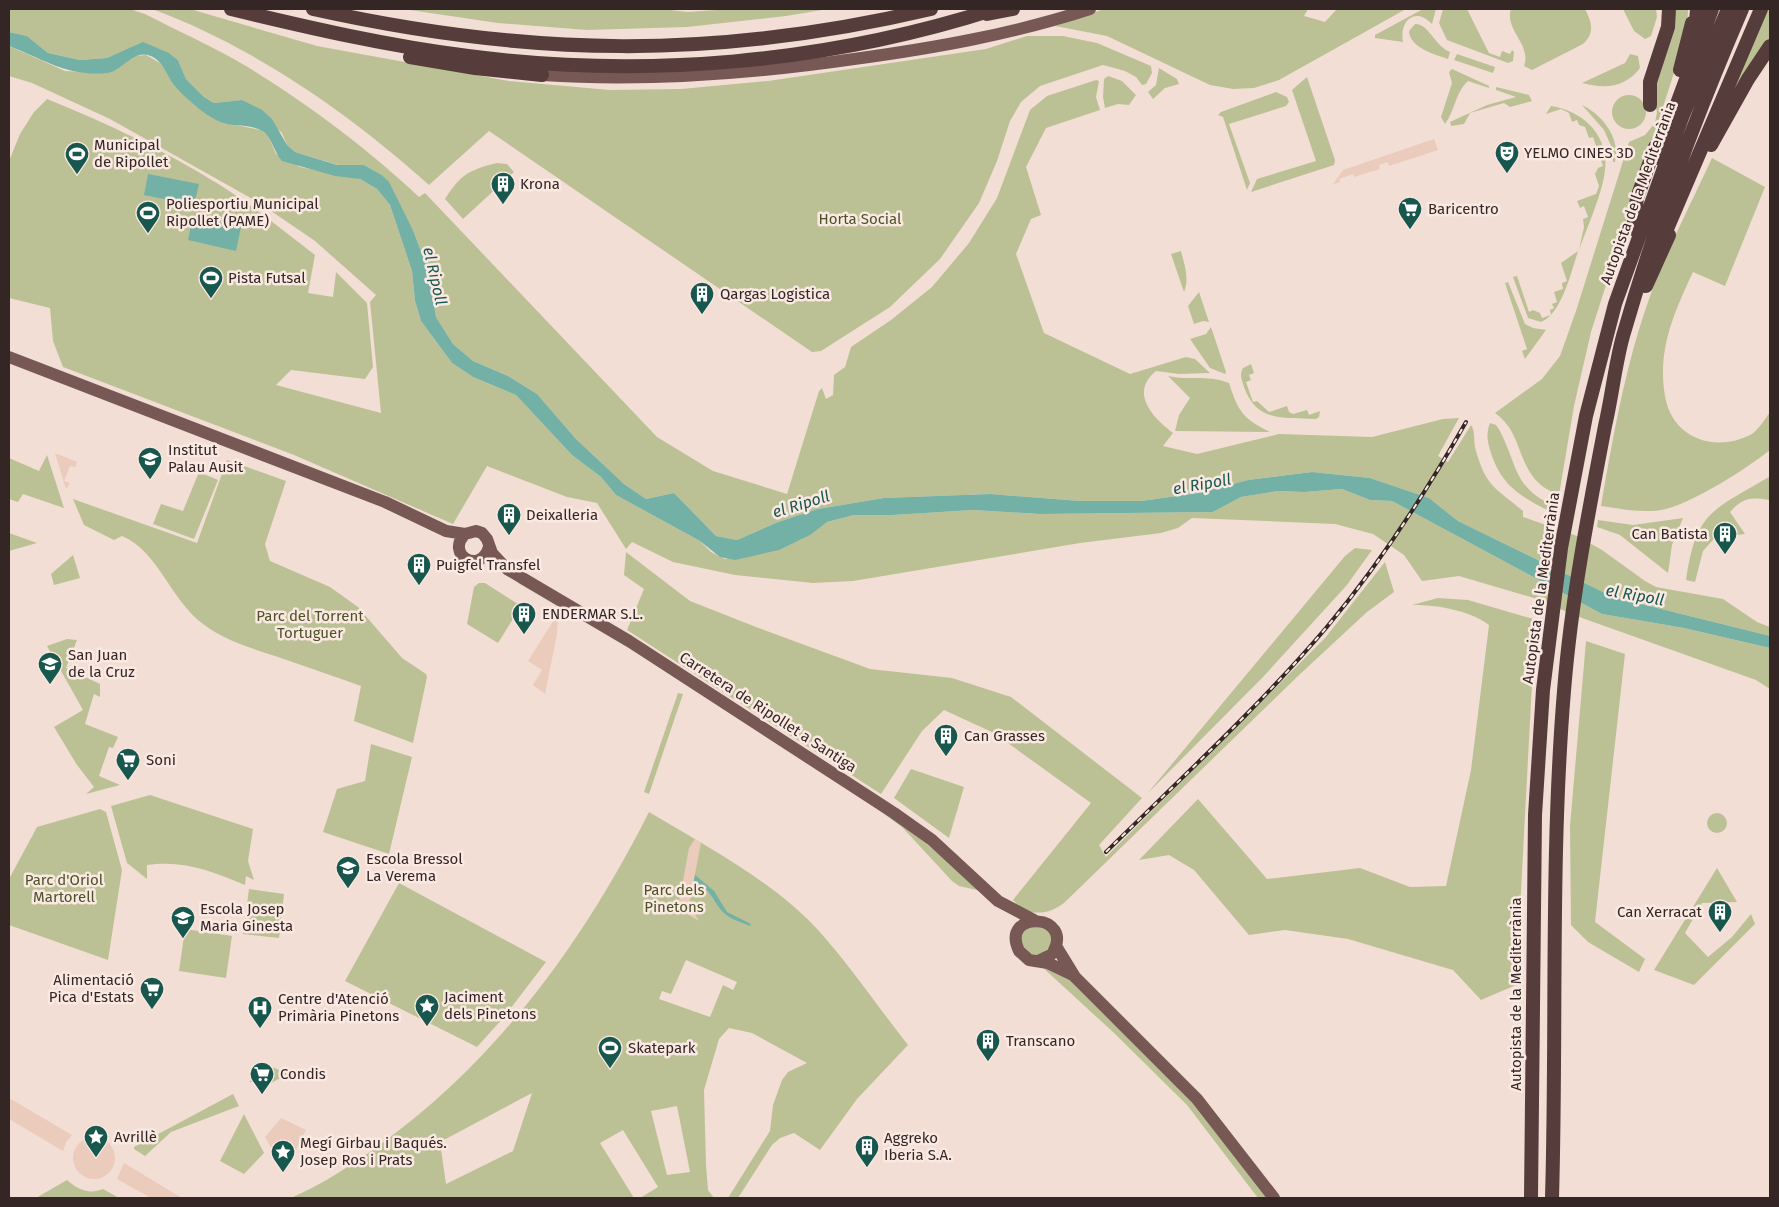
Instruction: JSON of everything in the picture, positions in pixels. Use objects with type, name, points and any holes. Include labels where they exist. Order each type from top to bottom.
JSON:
[{"type":"highway","points":[[231,9],[325,31],[434,51],[503,60],[603,66],[685,65],[791,55],[850,46],[1013,9]]},
{"type":"highway","points":[[231,9],[285,29],[410,57],[475,68],[542,75]]},
{"type":"highway","points":[[313,9],[442,34],[525,44],[592,47],[680,46],[751,41],[825,31],[931,9]]},
{"type":"highway","points":[[894,18],[915,9]]},
{"type":"highway","points":[[962,20],[995,9]]},
{"type":"highway","points":[[1650,105],[1650,82],[1668,27],[1669,9]]},
{"type":"highway","points":[[1678,83],[1692,24],[1690,9]]},
{"type":"highway","points":[[1625,272],[1637,198],[1696,33],[1697,9]]},
{"type":"highway","points":[[1633,229],[1712,9]]},
{"type":"highway","name":"Autopista de la Mediterrània","points":[[1531,1198],[1534,815],[1547,655],[1570,495],[1597,370],[1625,272],[1683,115],[1728,9]]},
{"type":"highway","name":"Autopista de la Mediterrània","points":[[1552,1198],[1557,841],[1561,740],[1567,660],[1590,503],[1622,338],[1651,244],[1699,111],[1742,9]]},
{"type":"highway","points":[[1606,425],[1619,388],[1644,291],[1666,228],[1761,9]]},
{"type":"highway","points":[[1644,291],[1703,160],[1748,79],[1770,46]]},
{"type":"main road","points":[[542,75],[658,78],[776,70],[986,38],[1090,9]]},
{"type":"main road","points":[[9,357],[385,502],[446,531],[465,534],[476,531],[482,533],[487,539],[489,547],[506,569]]},
{"type":"main road","points":[[432,525],[460,550],[466,559],[478,560],[506,569]]},
{"type":"main road","points":[[460,550],[460,540],[465,534]]},
{"type":"main road","points":[[478,560],[486,554],[489,547]]},
{"type":"main road","name":"Carretera de Ripollet a Santiga","points":[[506,569],[636,645],[894,813],[932,840],[998,901]]},
{"type":"main road","points":[[998,901],[1051,927],[1056,935],[1056,946],[1075,976],[1197,1099],[1274,1198]]},
{"type":"main road","points":[[998,901],[1013,924],[1017,934],[1017,947],[1021,954],[1029,960],[1057,966],[1075,976]]},
{"type":"main road","points":[[1017,934],[1021,927],[1034,920]]},
{"type":"main road","points":[[1038,961],[1049,956],[1056,946]]},
{"type":"green space","points":[[9,9],[130,9],[145,14],[246,66],[336,127],[380,162],[419,197],[425,193],[657,437],[713,471],[787,494],[819,391],[822,388],[826,399],[833,395],[834,375],[845,367],[851,347],[891,320],[932,287],[969,243],[997,198],[1030,110],[1047,96],[1096,80],[1099,81],[1096,97],[1100,110],[1046,128],[1026,167],[1041,215],[1031,219],[1016,254],[1044,333],[1130,374],[1186,357],[1195,359],[1210,373],[1179,374],[1156,371],[1148,379],[1144,388],[1147,405],[1158,420],[1173,433],[1163,446],[1197,454],[1279,434],[1372,437],[1443,419],[1459,418],[1438,456],[1448,462],[1471,425],[1476,451],[1488,480],[1499,492],[1523,511],[1523,517],[1577,536],[1602,550],[1656,587],[1723,599],[1757,622],[1770,627],[1770,636],[1613,597],[1458,521],[1429,498],[1370,478],[1312,472],[1248,480],[1199,493],[1141,501],[1080,501],[990,494],[884,498],[818,509],[778,522],[737,540],[716,536],[674,493],[646,499],[624,484],[576,439],[537,394],[508,376],[473,361],[453,344],[436,317],[428,270],[413,230],[389,183],[382,175],[364,165],[338,165],[295,152],[287,145],[282,133],[242,100],[214,103],[204,97],[186,79],[178,60],[169,53],[122,52],[107,58],[80,60],[48,53],[27,36],[9,32]]},
{"type":"green space","name":"Horta Social","points":[[152,9],[190,9],[317,46],[509,81],[610,90],[681,89],[768,81],[986,49],[1027,36],[1063,36],[1097,43],[1151,66],[1152,73],[1146,84],[1142,85],[1136,77],[1125,71],[1103,65],[1040,86],[1021,102],[1010,121],[997,161],[979,203],[940,259],[890,307],[821,351],[812,352],[489,131],[429,185],[367,133],[299,84],[227,42],[190,24]]},
{"type":"green space","points":[[403,9],[661,9],[688,12],[730,9],[828,9],[786,16],[687,27],[587,30],[498,23]]},
{"type":"green space","points":[[1104,9],[1308,9],[1304,16],[1325,22],[1337,9],[1406,9],[1279,80],[1254,88],[1233,89],[1210,85],[1107,36],[1055,26]]},
{"type":"green space","points":[[1423,9],[1436,9],[1432,24],[1420,16],[1410,18],[1403,28],[1403,42],[1375,38],[1375,35]]},
{"type":"green space","points":[[1443,9],[1467,9],[1489,53],[1500,57],[1502,51],[1510,54],[1512,50],[1514,52],[1513,61],[1508,63],[1447,40],[1439,23]]},
{"type":"green space","points":[[1511,9],[1585,9],[1591,23],[1591,32],[1583,44],[1532,70],[1524,66],[1524,51],[1511,23]]},
{"type":"green space","points":[[1623,9],[1656,9],[1657,17],[1651,36],[1645,39],[1634,31]]},
{"type":"green space","points":[[1675,9],[1688,10],[1687,32],[1591,332],[1574,406],[1559,495],[1544,488],[1534,478],[1527,468],[1512,433],[1505,422],[1495,413],[1542,379],[1560,356],[1629,142],[1645,135],[1655,123],[1657,112],[1653,93]]},
{"type":"green space","points":[[1767,9],[1770,9],[1770,39],[1725,106]]},
{"type":"green space","points":[[1415,24],[1424,27],[1440,45],[1450,52],[1448,59],[1424,50],[1414,42],[1410,37],[1409,31]]},
{"type":"green space","points":[[9,46],[65,71],[106,73],[136,56],[146,55],[160,63],[191,102],[225,123],[261,130],[268,135],[276,154],[300,167],[360,179],[377,189],[390,205],[412,271],[415,301],[421,321],[452,363],[473,377],[516,395],[572,455],[601,477],[616,495],[700,541],[711,552],[725,559],[800,540],[827,522],[854,515],[893,515],[973,510],[1040,514],[1213,512],[1241,497],[1278,491],[1304,492],[1342,489],[1370,500],[1392,501],[1602,614],[1684,628],[1770,648],[1770,689],[1756,680],[1582,618],[1534,598],[1459,576],[1422,581],[1404,555],[1373,534],[1335,524],[1192,518],[1178,528],[1161,533],[1080,543],[853,581],[813,583],[735,575],[673,562],[632,542],[626,549],[597,503],[567,497],[487,466],[453,524],[294,455],[63,367],[53,341],[50,308],[9,298],[9,161],[20,134],[34,112],[47,99],[157,149],[220,185],[256,210],[315,255],[308,293],[333,297],[336,272],[367,303],[373,367],[365,379],[291,370],[276,385],[381,413],[370,302],[376,295],[315,241],[258,202],[110,119],[32,83],[9,76]]},
{"type":"green space","points":[[1457,54],[1495,67],[1493,73],[1454,60]]},
{"type":"green space","points":[[1630,54],[1638,56],[1640,68],[1628,80],[1607,86],[1582,83],[1625,63]]},
{"type":"green space","points":[[1159,68],[1177,79],[1179,84],[1165,88],[1153,99],[1148,92],[1156,85]]},
{"type":"green space","points":[[1452,69],[1489,86],[1489,88],[1468,81],[1460,91],[1445,124],[1441,117],[1452,83],[1449,72]]},
{"type":"green space","points":[[1108,76],[1122,81],[1136,95],[1129,105],[1118,104],[1105,108],[1103,97],[1104,79]]},
{"type":"green space","points":[[1307,77],[1335,160],[1334,165],[1251,192],[1257,179],[1316,161],[1292,90]]},
{"type":"green space","points":[[1496,87],[1529,95],[1532,101],[1510,107],[1504,103],[1470,113],[1464,124],[1451,126],[1450,122],[1487,105],[1516,97],[1496,90]]},
{"type":"green space","points":[[1276,92],[1287,97],[1289,102],[1286,106],[1229,124],[1250,183],[1247,190],[1223,117],[1218,115],[1221,112]]},
{"type":"green space","points":[[1629,95],[1641,100],[1646,112],[1641,124],[1629,129],[1617,124],[1612,112],[1617,100]]},
{"type":"green space","points":[[1582,105],[1597,115],[1609,129],[1615,145],[1615,162],[1613,162],[1612,148],[1604,130]]},
{"type":"green space","points":[[1551,106],[1563,109],[1574,113],[1583,119],[1592,127],[1603,146],[1605,157],[1604,179],[1579,250],[1584,227],[1583,219],[1588,217],[1584,206],[1580,208],[1577,201],[1596,194],[1599,186],[1595,174],[1598,168],[1603,166],[1593,137],[1589,138],[1585,127],[1579,125],[1577,120],[1572,122],[1569,113],[1561,109],[1546,114]]},
{"type":"green space","points":[[1712,158],[1765,187],[1725,286],[1693,272],[1679,302],[1665,347],[1663,379],[1665,396],[1669,410],[1685,432],[1709,442],[1736,440],[1750,435],[1759,428],[1770,412],[1770,450],[1720,484],[1692,499],[1666,509],[1642,511],[1601,506],[1622,393],[1645,310],[1668,252]]},
{"type":"green space","points":[[497,163],[507,164],[514,172],[463,219],[445,199],[466,174]]},
{"type":"green space","points":[[1181,251],[1186,276],[1184,292],[1171,254]]},
{"type":"green space","points":[[1578,251],[1565,291],[1551,315],[1550,310],[1554,308],[1552,304],[1557,302],[1554,292],[1563,289],[1562,283],[1567,281],[1561,263]]},
{"type":"green space","points":[[1517,276],[1529,312],[1533,310],[1540,313],[1542,318],[1550,315],[1541,322],[1528,318],[1513,277]]},
{"type":"green space","points":[[1508,282],[1525,324],[1533,328],[1546,330],[1525,359],[1522,351],[1527,349],[1505,283]]},
{"type":"green space","points":[[1199,292],[1209,322],[1203,321],[1194,324],[1188,306]]},
{"type":"green space","points":[[1211,327],[1226,372],[1225,374],[1210,368],[1190,339],[1206,334]]},
{"type":"green space","points":[[1251,364],[1254,373],[1249,375],[1251,380],[1246,382],[1253,402],[1257,401],[1269,412],[1287,406],[1289,412],[1293,414],[1307,410],[1309,415],[1320,411],[1319,417],[1316,419],[1272,416],[1256,407],[1249,399],[1241,378],[1243,368]]},
{"type":"green space","points":[[1168,376],[1205,378],[1229,383],[1235,401],[1243,413],[1253,423],[1270,432],[1175,431],[1179,415],[1190,398]]},
{"type":"green space","points":[[1490,423],[1496,425],[1500,431],[1524,484],[1542,500],[1556,507],[1555,514],[1515,491],[1501,475],[1489,445]]},
{"type":"green space","points":[[47,455],[64,508],[23,494],[18,502],[9,499],[9,458],[39,471]]},
{"type":"green space","name":"Parc del Torrent Tortuguer","points":[[227,460],[286,481],[265,544],[270,561],[330,587],[358,607],[402,658],[426,674],[427,677],[413,743],[354,721],[361,686],[238,643],[211,630],[181,602],[155,564],[135,543],[122,536],[114,540],[84,525],[73,499],[197,543]]},
{"type":"green space","points":[[199,472],[218,480],[194,539],[153,524],[161,504],[183,511]]},
{"type":"green space","points":[[1769,477],[1770,500],[1748,499],[1739,503],[1730,512],[1745,534],[1736,535],[1732,543],[1721,531],[1703,551],[1695,582],[1686,580],[1695,539],[1710,515],[1734,497]]},
{"type":"green space","points":[[1683,518],[1672,545],[1668,573],[1620,535],[1597,527],[1598,520],[1633,525]]},
{"type":"green space","points":[[9,533],[37,543],[9,551]]},
{"type":"green space","points":[[1355,548],[1372,550],[1347,585],[1263,677],[1147,794],[1345,556]]},
{"type":"green space","points":[[626,552],[690,601],[756,627],[870,669],[952,678],[1011,697],[1142,798],[1099,845],[1106,857],[1325,638],[1385,562],[1394,592],[1367,612],[1298,676],[1064,903],[1049,911],[1025,912],[1013,900],[1091,803],[994,733],[944,710],[922,731],[881,794],[627,630],[644,589],[624,575]]},
{"type":"green space","points":[[73,555],[80,578],[54,585],[51,574]]},
{"type":"green space","points":[[518,581],[584,620],[641,655],[518,583]]},
{"type":"green space","points":[[479,583],[485,583],[521,606],[498,643],[467,624],[474,587]]},
{"type":"green space","points":[[1438,598],[1468,600],[1540,621],[1532,684],[1516,985],[1481,1000],[1453,970],[1348,939],[1285,930],[1249,935],[1194,870],[1169,855],[1139,860],[1198,799],[1267,879],[1360,868],[1410,887],[1446,886],[1471,770],[1489,625],[1472,616],[1452,609],[1412,605]]},
{"type":"green space","points":[[67,639],[77,640],[66,668],[100,684],[100,697],[94,694],[85,724],[118,737],[113,748],[109,747],[99,776],[120,785],[86,794],[94,787],[77,765],[54,727],[83,710],[47,646]]},
{"type":"green space","points":[[1586,641],[1625,654],[1595,922],[1645,959],[1639,972],[1588,942],[1571,925],[1570,826]]},
{"type":"green space","points":[[641,655],[668,671],[705,696],[682,681]]},
{"type":"green space","points":[[678,693],[683,694],[649,794],[644,792]]},
{"type":"green space","points":[[705,696],[883,812],[933,849],[981,891],[959,886],[952,881],[902,827]]},
{"type":"green space","points":[[371,744],[412,757],[389,854],[323,832],[337,789],[365,781]]},
{"type":"green space","points":[[911,769],[964,787],[949,838],[894,798]]},
{"type":"green space","points":[[150,795],[253,829],[248,861],[254,880],[246,876],[245,885],[198,868],[174,864],[147,865],[147,879],[127,863],[111,806]]},
{"type":"green space","name":"Parc d'Oriol Martorell","points":[[100,809],[106,812],[122,870],[108,960],[9,925],[9,879],[37,827]]},
{"type":"green space","name":"Parc dels Pinetons","points":[[649,812],[716,851],[761,881],[802,913],[831,945],[908,1045],[857,1099],[820,1150],[794,1133],[780,1138],[772,1145],[738,1198],[728,1198],[770,1131],[773,1105],[782,1080],[788,1072],[807,1063],[752,1033],[729,1028],[719,1039],[704,1090],[708,1190],[714,1198],[640,1198],[658,1187],[623,1130],[600,1143],[634,1198],[291,1198],[336,1174],[378,1146],[421,1113],[461,1076],[499,1037],[534,996],[596,907],[624,860]],"holes":[[[686,960],[737,982],[733,990],[723,985],[710,1017],[659,999],[662,991],[671,994]],[[532,1093],[513,1151],[446,1184],[440,1142]],[[677,1106],[690,1172],[667,1175],[651,1111]]]},
{"type":"green space","points":[[1717,813],[1724,816],[1727,823],[1724,830],[1717,833],[1710,830],[1707,823],[1710,816]]},
{"type":"green space","points":[[1717,868],[1737,902],[1702,903],[1685,933],[1708,957],[1732,937],[1751,914],[1755,924],[1694,985],[1654,970]]},
{"type":"green space","points":[[399,883],[546,962],[504,1017],[477,1047],[345,981]]},
{"type":"green space","points":[[249,889],[284,894],[279,938],[243,934]]},
{"type":"green space","points":[[1027,923],[1051,931],[1051,947],[1036,956],[1024,953],[1019,931]]},
{"type":"green space","points":[[185,929],[232,936],[226,978],[179,971]]},
{"type":"green space","points":[[1041,966],[1066,975],[1191,1097],[1270,1198],[1258,1198],[1187,1105],[1113,1032]]},
{"type":"green space","points":[[270,1066],[288,1074],[271,1083],[268,1078],[260,1082],[249,1082]]},
{"type":"green space","points":[[233,1094],[239,1106],[171,1132],[145,1156],[134,1149],[134,1147]]},
{"type":"green space","points":[[244,1114],[264,1153],[244,1174],[220,1161]]},
{"type":"green space","points":[[67,1180],[84,1190],[98,1191],[103,1189],[119,1198],[36,1198]]},
{"type":"shaded area","points":[[1434,139],[1438,150],[1389,166],[1388,162],[1379,165],[1380,169],[1354,177],[1353,174],[1339,179],[1340,182],[1333,184],[1343,170]]},
{"type":"shaded area","points":[[55,453],[77,462],[75,467],[70,466],[64,481],[70,483],[66,489]]},
{"type":"shaded area","points":[[555,618],[558,620],[557,634],[545,694],[533,685],[542,670],[528,661]]},
{"type":"shaded area","points":[[695,839],[701,843],[689,905],[699,921],[672,905],[679,902],[689,848]]},
{"type":"shaded area","points":[[9,1098],[72,1135],[66,1142],[63,1151],[9,1119]]},
{"type":"shaded area","points":[[281,1118],[306,1130],[285,1172],[265,1137]]},
{"type":"shaded area","points":[[94,1137],[109,1143],[115,1158],[109,1173],[94,1179],[79,1173],[73,1158],[79,1143]]},
{"type":"shaded area","points":[[124,1163],[182,1198],[151,1198],[117,1179]]},
{"type":"water","points":[[9,32],[27,36],[48,53],[80,60],[107,58],[143,42],[169,53],[178,60],[186,79],[204,97],[214,103],[242,100],[262,110],[272,119],[287,145],[295,152],[337,165],[364,165],[382,175],[389,182],[413,230],[428,270],[436,317],[453,344],[473,361],[508,376],[537,394],[576,439],[624,484],[646,499],[674,493],[716,536],[737,540],[778,522],[818,509],[884,498],[990,494],[1080,501],[1141,501],[1199,493],[1248,480],[1312,472],[1370,478],[1429,498],[1458,521],[1613,597],[1770,636],[1770,648],[1684,628],[1602,614],[1392,501],[1370,500],[1342,489],[1304,492],[1278,491],[1241,497],[1213,512],[1040,514],[973,510],[893,515],[854,515],[827,522],[810,535],[779,550],[735,560],[720,557],[700,541],[616,495],[601,477],[572,455],[516,395],[473,377],[452,363],[421,321],[415,301],[412,271],[390,205],[377,189],[360,179],[335,176],[282,161],[264,132],[251,127],[222,123],[212,118],[178,90],[161,64],[153,57],[148,55],[137,56],[107,73],[93,74],[68,70],[9,46]]},
{"type":"water","points":[[148,174],[199,184],[194,205],[144,195]]},
{"type":"water","points":[[193,216],[241,227],[236,251],[188,240]]},
{"type":"water","points":[[695,875],[714,891],[727,912],[751,924],[750,926],[726,915],[708,891],[694,881]]},
{"type":"railway","points":[[1106,852],[1246,715],[1326,628],[1383,554],[1434,476],[1466,422]]},
{"type":"place","name":"YELMO CINES 3D","points":[[1507,174]]},
{"type":"place","name":"Municipal de Ripollet","points":[[77,175]]},
{"type":"place","name":"Krona","points":[[503,205]]},
{"type":"place","name":"Baricentro","points":[[1410,230]]},
{"type":"place","name":"Poliesportiu Municipal Ripollet (PAME)","points":[[148,234]]},
{"type":"place","name":"Pista Futsal","points":[[211,299]]},
{"type":"place","name":"Qargas Logistica","points":[[702,315]]},
{"type":"place","name":"Institut Palau Ausit","points":[[150,480]]},
{"type":"place","name":"Deixalleria","points":[[509,536]]},
{"type":"place","name":"Can Batista","points":[[1725,555]]},
{"type":"place","name":"Puigfel Transfel","points":[[419,586]]},
{"type":"place","name":"ENDERMAR S.L.","points":[[524,635]]},
{"type":"place","name":"San Juan de la Cruz","points":[[50,685]]},
{"type":"place","name":"Can Grasses","points":[[946,757]]},
{"type":"place","name":"Soni","points":[[128,781]]},
{"type":"place","name":"Escola Bressol La Verema","points":[[348,889]]},
{"type":"place","name":"Can Xerracat","points":[[1720,933]]},
{"type":"place","name":"Escola Josep Maria Ginesta","points":[[183,939]]},
{"type":"place","name":"Alimentació Pica d'Estats","points":[[152,1010]]},
{"type":"place","name":"Jaciment dels Pinetons","points":[[427,1027]]},
{"type":"place","name":"Centre d'Atenció Primària Pinetons","points":[[260,1029]]},
{"type":"place","name":"Transcano","points":[[988,1062]]},
{"type":"place","name":"Skatepark","points":[[610,1069]]},
{"type":"place","name":"Condis","points":[[262,1095]]},
{"type":"place","name":"Avrillè","points":[[96,1158]]},
{"type":"place","name":"Aggreko Iberia S.A.","points":[[867,1168]]},
{"type":"place","name":"Megí Girbau i Baqués. Josep Ros i Prats","points":[[283,1173]]},
{"type":"water label","name":"el Ripoll","points":[[435,276]]},
{"type":"water label","name":"el Ripoll","points":[[1202,484]]},
{"type":"water label","name":"el Ripoll","points":[[801,504]]},
{"type":"water label","name":"el Ripoll","points":[[1635,595]]}]
